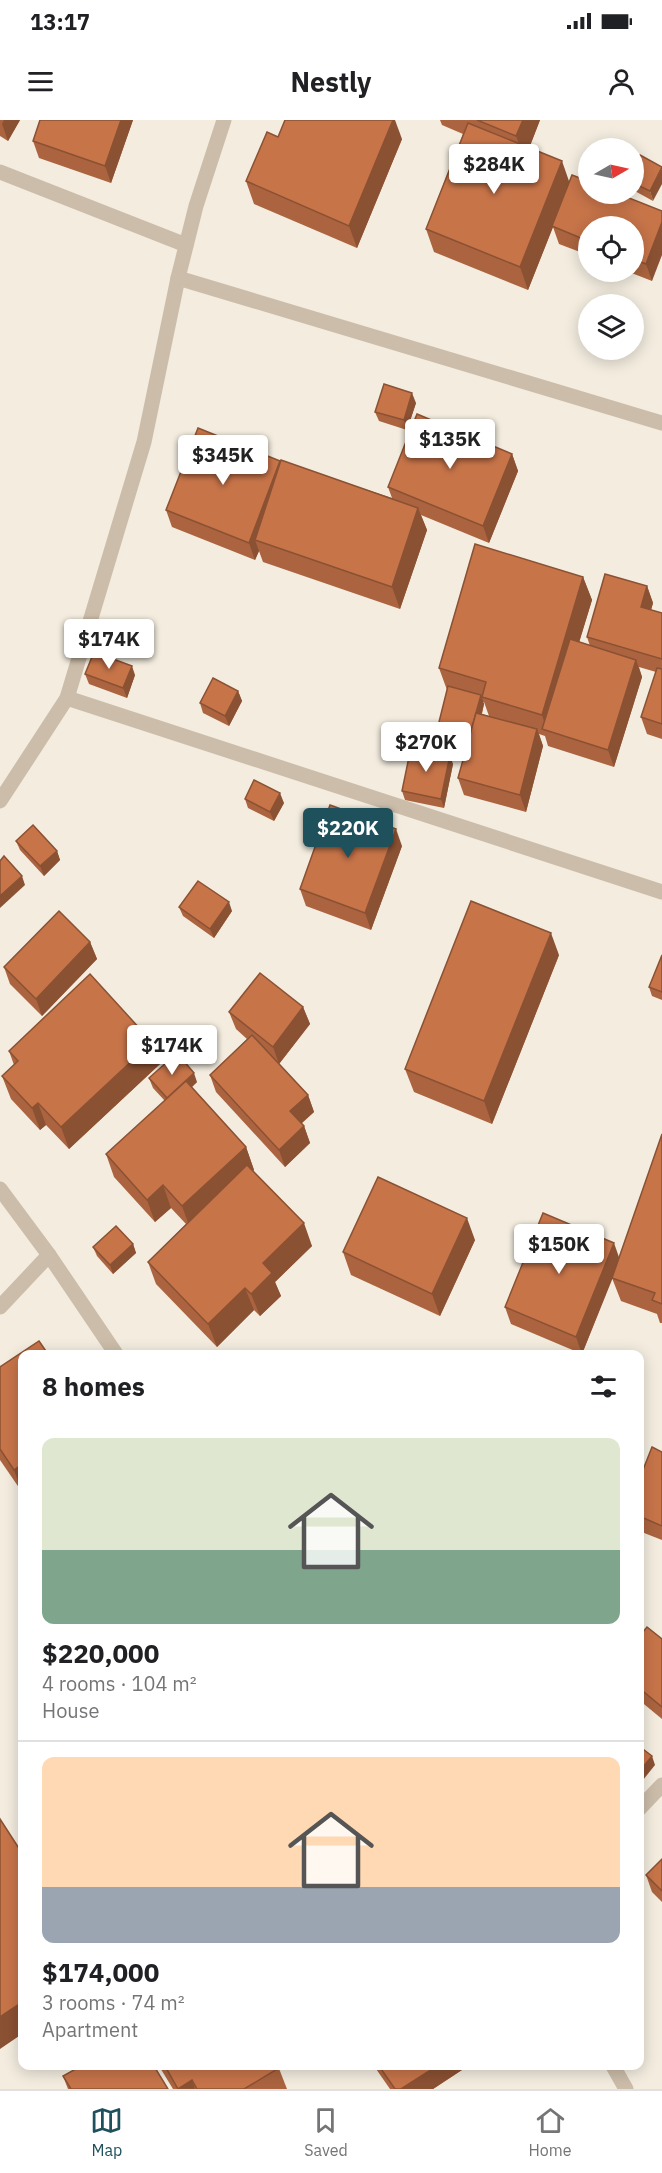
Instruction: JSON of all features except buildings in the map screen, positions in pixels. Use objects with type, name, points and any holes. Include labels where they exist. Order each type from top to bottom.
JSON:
[{"type":"street","points":[[0,801],[67,698],[144,442],[186,245],[224,120]]},
{"type":"street","points":[[0,172],[186,245]]},
{"type":"street","points":[[178,278],[662,423]]},
{"type":"street","points":[[67,698],[662,892]]},
{"type":"street","points":[[0,1189],[114,1350]]},
{"type":"street","points":[[0,1307],[49,1255]]},
{"type":"street","points":[[644,1804],[662,1785]]},
{"type":"street","points":[[615,2070],[626,2089]]}]
